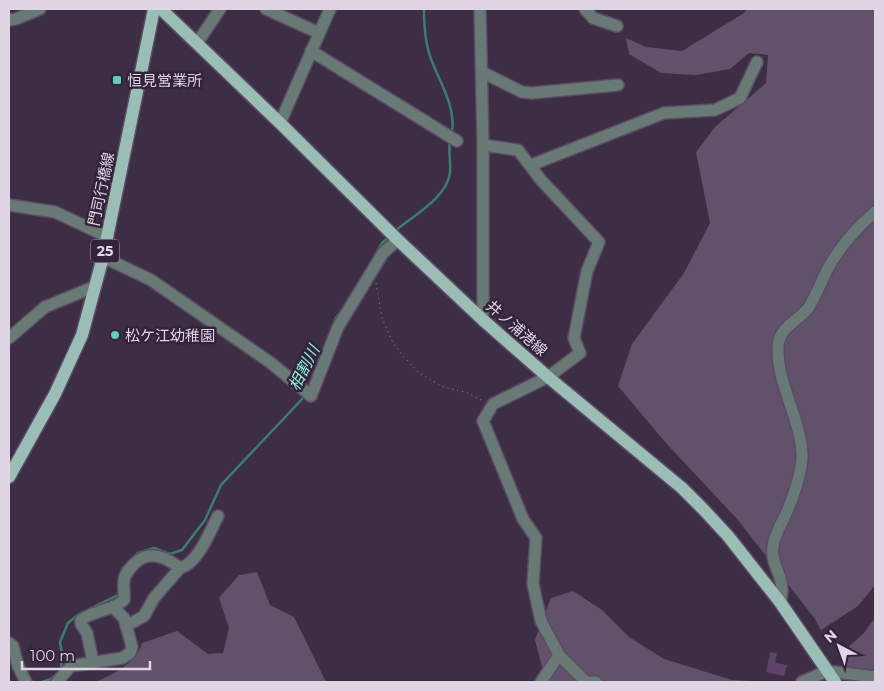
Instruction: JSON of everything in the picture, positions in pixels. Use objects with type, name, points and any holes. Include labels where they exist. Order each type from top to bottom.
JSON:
[{"type":"main road","name":"門司行橋線","points":[[9,476],[55,394],[82,335],[104,257],[154,9]]},
{"type":"main road","name":"井ノ浦港線","points":[[161,9],[398,240],[483,320],[548,377],[682,488],[728,536],[780,602],[831,677]]},
{"type":"street","points":[[9,20],[40,9]]},
{"type":"street","points":[[197,43],[220,9]]},
{"type":"street","points":[[266,9],[279,11],[319,33]]},
{"type":"street","points":[[280,123],[330,9]]},
{"type":"street","points":[[480,9],[483,145],[483,320]]},
{"type":"street","points":[[585,9],[593,18],[617,26]]},
{"type":"street","points":[[311,50],[456,141]]},
{"type":"street","points":[[531,165],[664,113],[715,110],[740,98],[757,62]]},
{"type":"street","points":[[482,72],[522,92],[532,93],[618,85]]},
{"type":"street","points":[[483,145],[518,150],[541,180],[599,242],[587,271],[574,338],[580,353],[548,377],[491,406],[483,421],[523,519],[536,538],[533,584],[541,621],[559,655],[586,682],[596,682]]},
{"type":"street","points":[[9,205],[55,212],[108,237]]},
{"type":"street","points":[[780,602],[783,590],[774,562],[773,545],[794,491],[802,456],[799,429],[781,375],[778,346],[783,330],[808,307],[844,242],[858,226],[875,212]]},
{"type":"street","points":[[104,257],[151,280],[271,363],[311,396],[338,327],[383,253],[398,240]]},
{"type":"street","points":[[9,338],[45,307],[96,286]]},
{"type":"street","points":[[126,626],[144,616],[154,598],[180,568],[186,567],[194,558],[218,516]]},
{"type":"street","points":[[93,662],[88,633],[81,624],[82,620],[113,607],[124,600],[124,577],[130,568],[143,556],[152,555],[168,559],[180,568]]},
{"type":"street","points":[[57,682],[71,666],[122,658],[130,653],[132,647],[124,618],[113,607]]},
{"type":"street","points":[[9,643],[13,646],[18,666],[26,682]]},
{"type":"street","points":[[541,682],[559,655]]},
{"type":"street","points":[[802,682],[831,677],[875,677]]},
{"type":"path","points":[[374,270],[382,318],[393,343],[404,358],[419,373],[437,384],[465,392],[491,406]]},
{"type":"shaded area","points":[[747,9],[875,9],[875,585],[858,606],[821,630],[815,619],[738,520],[665,442],[618,386],[632,344],[684,273],[710,223],[696,152],[715,127],[766,83],[768,55],[749,53],[730,69],[696,75],[661,73],[629,54],[626,38],[646,47],[682,51],[744,13]]},
{"type":"shaded area","points":[[257,572],[270,605],[294,617],[326,682],[96,682],[130,662],[142,643],[177,631],[208,654],[223,653],[229,628],[219,598],[239,575]]},
{"type":"shaded area","points":[[573,591],[602,610],[629,637],[664,659],[732,680],[767,682],[546,682],[535,640],[551,598]]},
{"type":"shaded area","points":[[875,618],[875,682],[851,682],[843,652],[864,633]]},
{"type":"building","points":[[770,652],[777,653],[775,663],[787,665],[784,676],[766,672]]},
{"type":"waterway","name":"相割川","points":[[424,9],[427,47],[452,113],[452,133]]},
{"type":"waterway","name":"相割川","points":[[395,231],[428,205],[443,190],[450,172],[450,141]]},
{"type":"waterway","name":"相割川","points":[[366,271],[382,243],[389,237]]},
{"type":"waterway","name":"相割川","points":[[334,324],[335,319],[342,310]]},
{"type":"waterway","name":"相割川","points":[[121,573],[122,569],[138,553],[154,548],[170,554],[182,550],[205,520],[221,485],[305,396]]},
{"type":"waterway","name":"相割川","points":[[42,682],[51,679],[61,670],[62,654],[60,642],[68,623],[79,614],[118,595],[119,591]]},
{"type":"place","name":"恒見営業所","points":[[117,80]]},
{"type":"place","name":"松ケ江幼稚園","points":[[115,335]]}]
